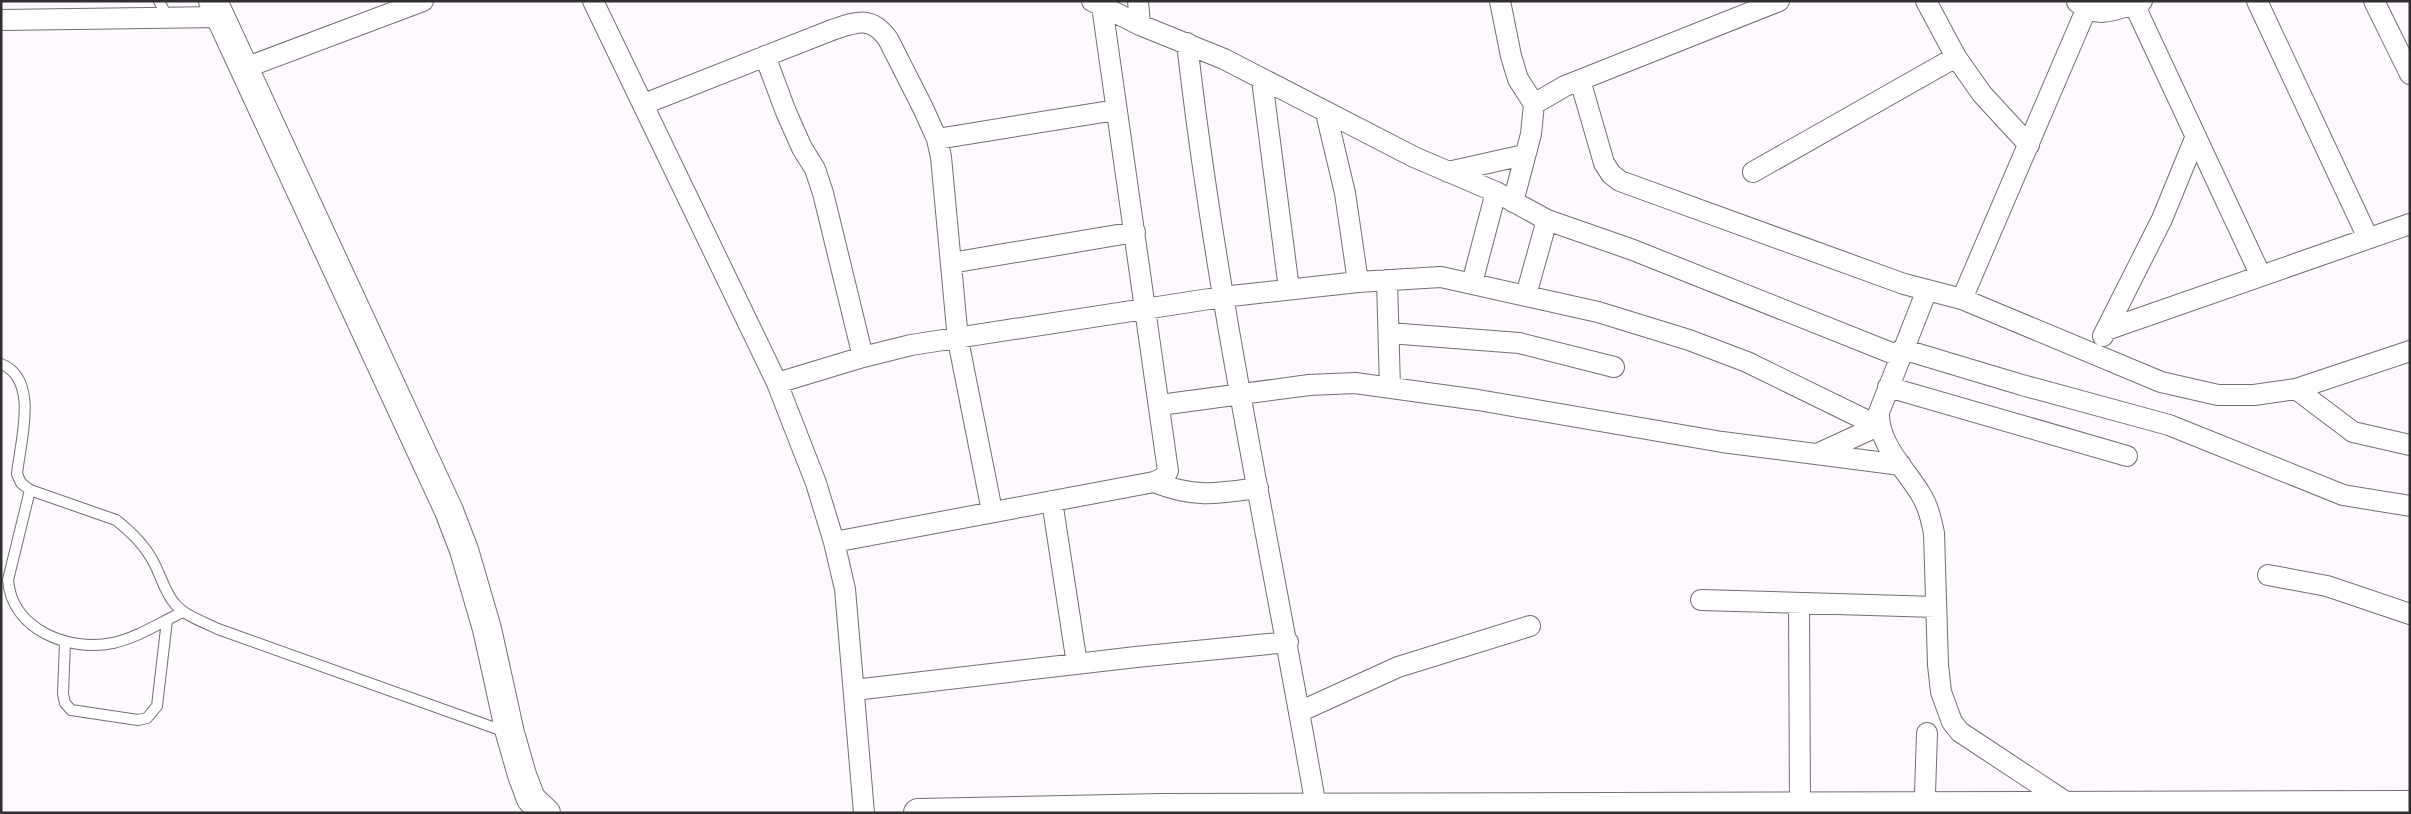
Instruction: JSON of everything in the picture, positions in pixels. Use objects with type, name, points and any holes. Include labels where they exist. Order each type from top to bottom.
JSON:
[{"type":"street","points":[[245,68],[423,1]]},
{"type":"street","points":[[593,1],[777,383],[816,483],[834,542],[845,589],[864,813]]},
{"type":"street","points":[[1138,1],[1140,25]]},
{"type":"street","points":[[1472,283],[1505,197],[1524,155],[1531,134],[1534,104],[1518,79],[1511,56],[1500,1]]},
{"type":"street","points":[[1534,104],[1565,86],[1779,1]]},
{"type":"street","points":[[1926,1],[1956,56],[1982,94],[2029,145]]},
{"type":"street","points":[[2258,1],[2368,238]]},
{"type":"street","points":[[2374,1],[2410,74]]},
{"type":"street","points":[[1962,299],[2029,145],[2081,6],[2101,13],[2138,2],[2196,136],[2261,276]]},
{"type":"street","points":[[1097,4],[1140,25],[1187,43],[1414,157],[1505,197],[1547,220],[1632,250],[1901,352],[2169,425],[2343,495],[2410,506]]},
{"type":"street","points":[[834,542],[1154,482],[1163,478],[1168,471],[1135,232],[1097,4]]},
{"type":"street","points":[[1,20],[164,10],[217,9],[461,542],[487,629],[510,733],[536,808]]},
{"type":"street","points":[[644,104],[854,23],[871,23],[880,27],[888,39],[937,139],[944,177],[958,340],[992,511]]},
{"type":"street","points":[[1187,43],[1198,146],[1222,297],[1288,642],[1316,807]]},
{"type":"street","points":[[765,56],[786,112],[802,148],[815,169],[823,193],[863,357]]},
{"type":"street","points":[[1753,172],[1956,56]]},
{"type":"street","points":[[1262,80],[1289,289]]},
{"type":"street","points":[[1580,80],[1604,163],[1611,174],[1620,181],[1904,284],[1962,299],[2161,382],[2218,395],[2254,395],[2296,389],[2410,351]]},
{"type":"street","points":[[937,139],[1116,110]]},
{"type":"street","points":[[1326,113],[1345,193],[1358,282]]},
{"type":"street","points":[[2094,354],[2162,218],[2196,136]]},
{"type":"street","points":[[1448,172],[1524,155]]},
{"type":"street","points":[[1526,295],[1547,220]]},
{"type":"street","points":[[2106,330],[2410,224]]},
{"type":"street","points":[[951,262],[1135,232]]},
{"type":"street","points":[[777,383],[863,357],[911,345],[958,340],[1222,297],[1358,282],[1441,277],[1607,315],[1689,340],[1747,362],[1878,426]]},
{"type":"street","points":[[1387,280],[1390,388]]},
{"type":"street","points":[[1927,290],[1878,412],[1878,426],[1883,438],[1921,495],[1931,518],[1934,533],[1941,692],[1952,722],[1960,732],[2072,806]]},
{"type":"street","points":[[1389,333],[1512,342],[1614,367]]},
{"type":"street","points":[[1160,405],[1309,384],[1355,383],[1478,400],[1722,442],[1901,465]]},
{"type":"street","points":[[1888,387],[2128,456]]},
{"type":"street","points":[[2296,389],[2353,432],[2410,445]]},
{"type":"street","points":[[1817,454],[1878,426]]},
{"type":"street","points":[[1154,482],[1190,494],[1212,494],[1258,488]]},
{"type":"street","points":[[1052,500],[1077,664]]},
{"type":"street","points":[[2268,575],[2327,586],[2410,614]]},
{"type":"street","points":[[1701,600],[1936,607]]},
{"type":"street","points":[[1788,808],[1799,603]]},
{"type":"street","points":[[1299,712],[1398,667],[1530,626]]},
{"type":"street","points":[[854,690],[1288,642]]},
{"type":"street","points":[[1927,734],[1925,794],[1931,809]]},
{"type":"street","points":[[918,813],[1316,807],[1931,809],[2072,806],[2302,809],[2410,805]]},
{"type":"lane","points":[[1,364],[10,368],[18,376],[25,394],[17,474],[21,483],[30,490],[116,520],[128,529],[154,561],[167,592],[175,604],[184,612],[218,629],[510,733]]},
{"type":"lane","points":[[30,490],[11,565],[9,592],[14,606],[24,620],[46,634],[65,642],[97,645],[115,642],[184,612]]},
{"type":"lane","points":[[65,642],[63,694],[65,703],[71,710],[138,720],[147,718],[157,706],[167,620]]}]
